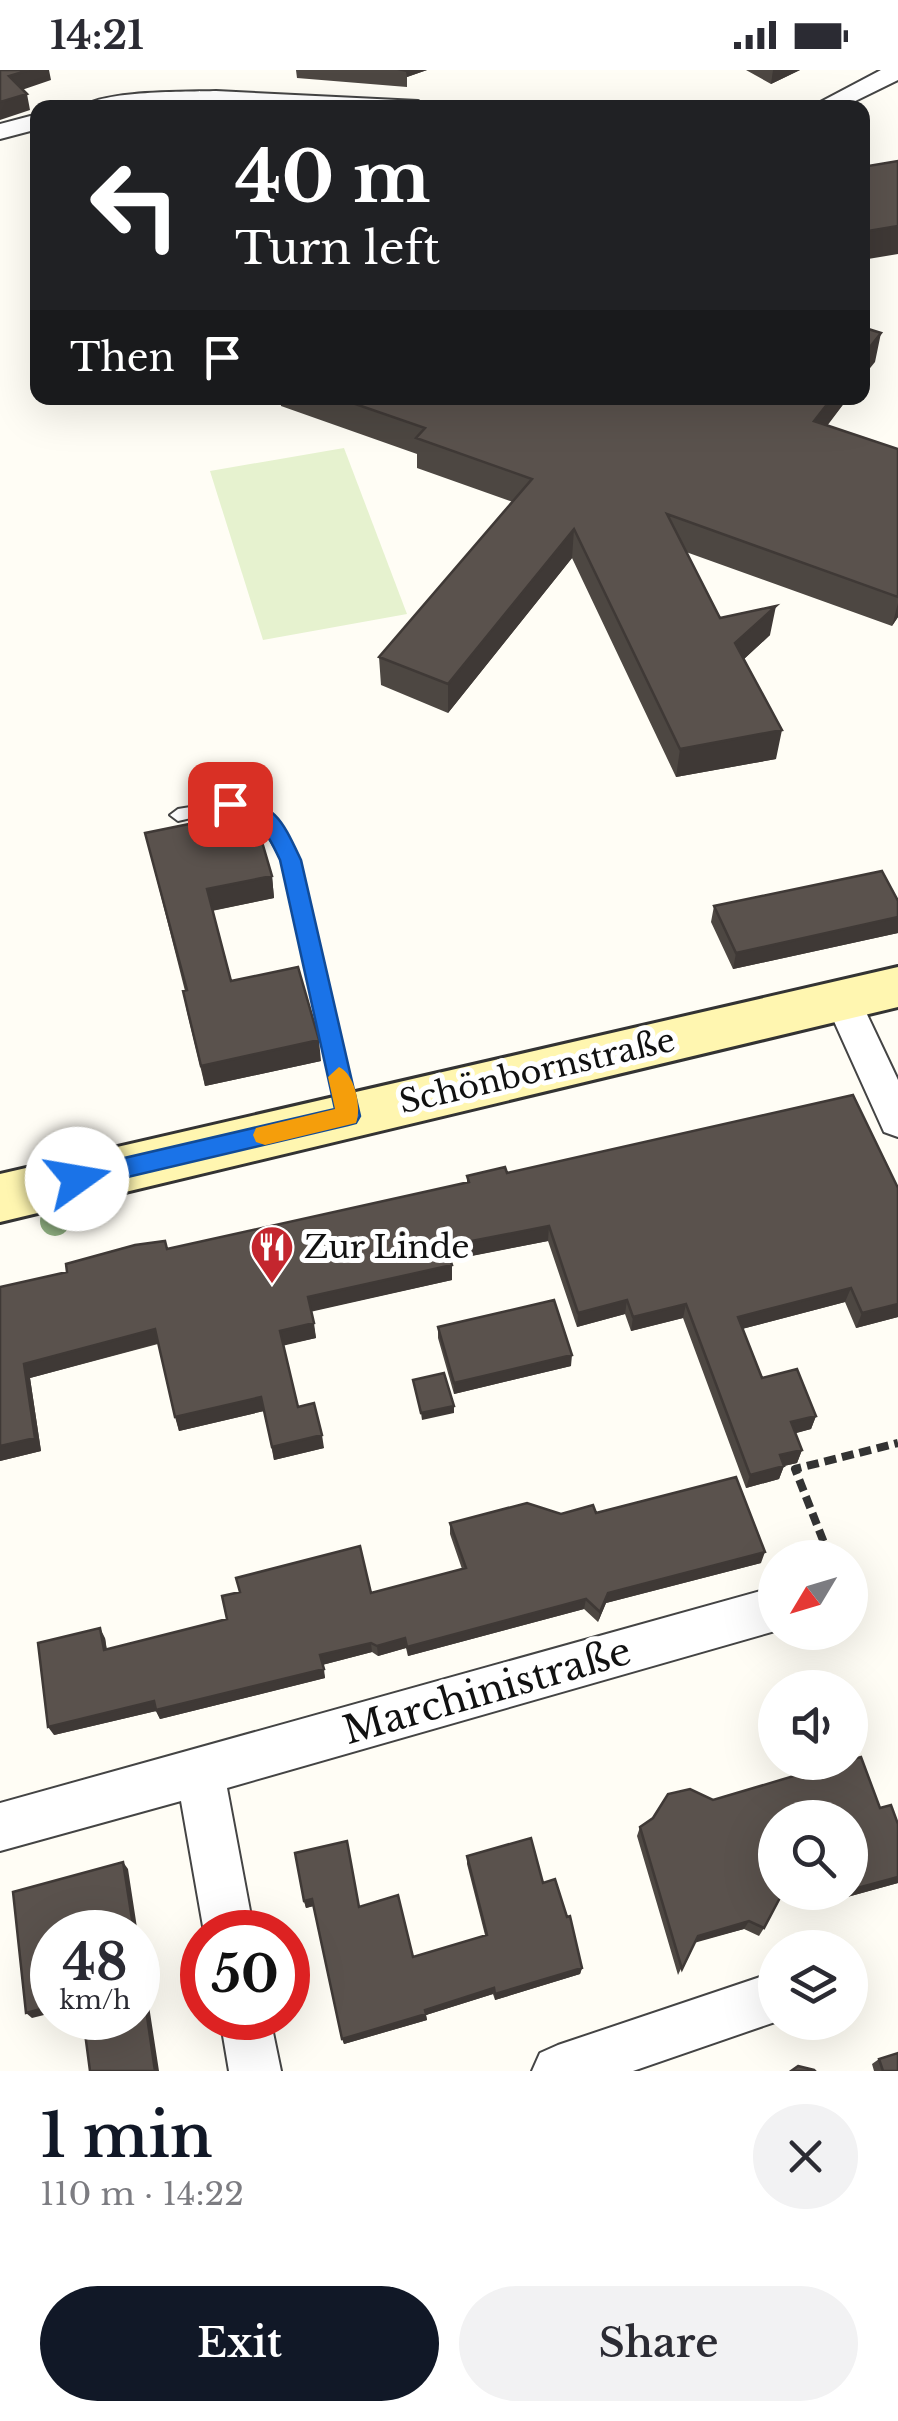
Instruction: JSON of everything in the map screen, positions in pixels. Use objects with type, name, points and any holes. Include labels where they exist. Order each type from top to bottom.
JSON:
[{"type":"main road","name":"Schönbornstraße","points":[[0,1198],[898,987]]},
{"type":"street","points":[[224,70],[238,94]]},
{"type":"street","points":[[838,100],[898,71]]},
{"type":"street","points":[[143,100],[238,94],[315,100]]},
{"type":"street","points":[[0,132],[30,123]]},
{"type":"street","points":[[842,1000],[898,1122]]},
{"type":"street","name":"Marchinistraße","points":[[0,1827],[758,1614]]},
{"type":"street","points":[[200,1772],[226,1910]]},
{"type":"street","points":[[558,2071],[758,2003]]},
{"type":"street","points":[[249,2040],[255,2071]]},
{"type":"lane","points":[[178,815],[230,804],[254,808],[275,828],[290,860],[348,1116]]},
{"type":"path","points":[[823,1540],[796,1469],[898,1444]]},
{"type":"green space","points":[[344,448],[407,614],[263,640],[210,471]]},
{"type":"building","points":[[0,70],[29,70],[9,76],[27,94],[0,102]]},
{"type":"building","points":[[898,161],[898,226],[870,231],[870,166]]},
{"type":"building","points":[[870,330],[881,333],[870,347]]},
{"type":"building","points":[[358,405],[827,405],[814,421],[898,449],[898,597],[667,514],[720,618],[776,606],[735,643],[782,730],[680,749],[574,529],[448,684],[379,657],[532,479],[416,438],[425,428]]},
{"type":"building","points":[[253,811],[272,876],[207,889],[231,981],[298,967],[319,1040],[201,1066],[183,991],[187,990],[145,833]]},
{"type":"building","points":[[882,871],[898,901],[898,917],[736,953],[714,906]]},
{"type":"building","points":[[853,1095],[898,1188],[898,1304],[862,1313],[851,1288],[738,1317],[762,1378],[797,1369],[816,1416],[791,1422],[802,1450],[780,1455],[784,1466],[750,1475],[686,1304],[633,1317],[627,1300],[578,1313],[549,1226],[446,1246],[452,1265],[308,1297],[314,1323],[280,1331],[298,1407],[314,1403],[322,1435],[272,1447],[261,1397],[175,1417],[155,1329],[24,1364],[35,1438],[0,1446],[0,1287],[67,1272],[66,1264],[135,1245],[165,1241],[167,1249],[469,1182],[467,1176],[505,1167],[507,1173]]},
{"type":"building","points":[[554,1300],[572,1355],[454,1383],[438,1327]]},
{"type":"building","points":[[444,1373],[454,1406],[421,1413],[413,1380]]},
{"type":"building","points":[[736,1477],[760,1540],[758,1554],[608,1593],[600,1612],[586,1599],[407,1647],[405,1638],[377,1646],[371,1643],[320,1655],[324,1669],[156,1710],[154,1701],[48,1727],[38,1643],[100,1628],[104,1650],[227,1619],[222,1596],[240,1592],[236,1578],[360,1546],[371,1593],[466,1568],[450,1523],[527,1503],[561,1514],[593,1505],[596,1513]]},
{"type":"building","points":[[868,1776],[880,1808],[891,1805],[898,1824],[898,1877],[868,1885],[868,1800],[758,1800],[758,1910],[774,1910],[764,1928],[749,1921],[698,1936],[682,1969],[640,1827],[653,1818],[668,1794],[690,1789],[713,1800],[780,1780],[868,1780]]},
{"type":"building","points":[[531,1838],[543,1883],[555,1879],[567,1917],[570,1916],[582,1968],[495,1994],[494,1988],[425,2010],[426,2014],[342,2039],[312,1899],[304,1901],[295,1853],[347,1841],[359,1907],[398,1895],[413,1957],[487,1935],[467,1856]]},
{"type":"building","points":[[123,1862],[131,1910],[30,1910],[30,2012],[26,2013],[13,1892]]},
{"type":"building","points":[[86,2040],[150,2040],[155,2071],[90,2071]]},
{"type":"building","points":[[898,2053],[898,2071],[883,2071],[879,2059]]},
{"type":"building","points":[[798,2066],[814,2070],[815,2071],[791,2071]]},
{"type":"slow traffic","points":[[265,1135],[348,1116],[339,1077]]},
{"type":"place","name":"Zur Linde","points":[[272,1285]]},
{"type":"route","points":[[77,1179],[348,1116],[290,860],[275,828],[254,808],[230,804]]}]
